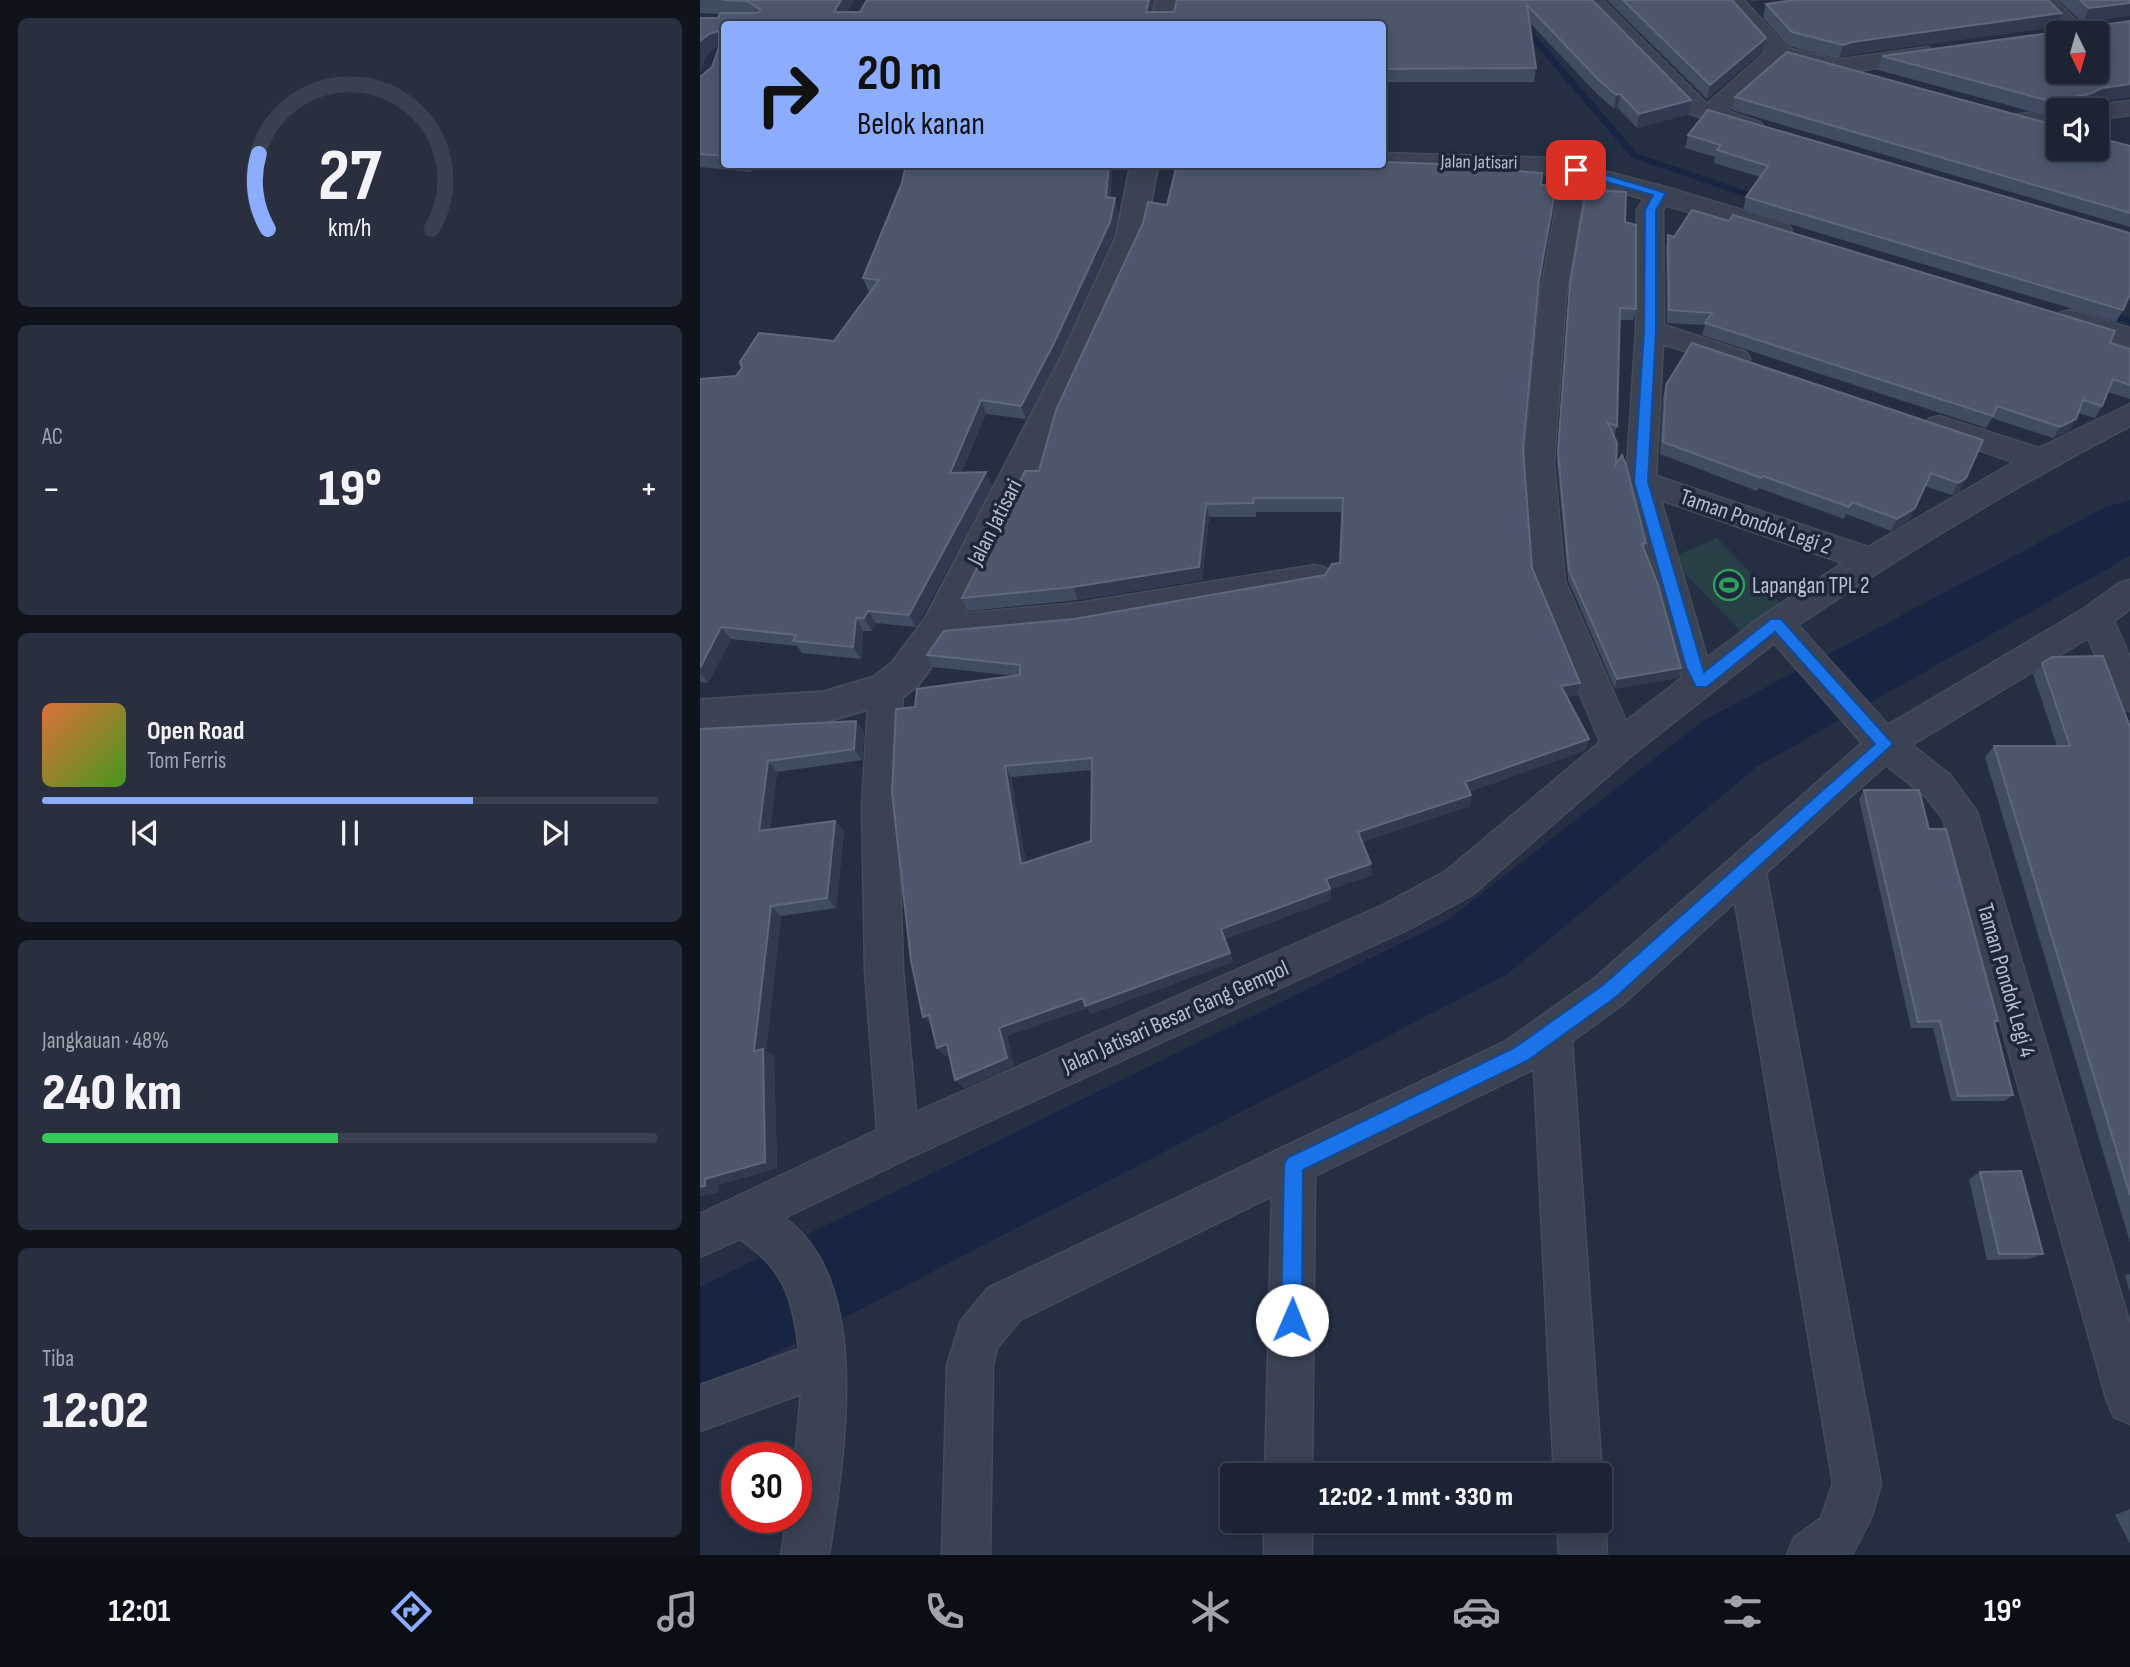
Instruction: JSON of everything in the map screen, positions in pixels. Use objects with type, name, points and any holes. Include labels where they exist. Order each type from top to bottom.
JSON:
[{"type":"street","points":[[1164,21],[1168,0]]},
{"type":"street","points":[[1591,0],[1696,108],[1774,133]]},
{"type":"street","points":[[2043,0],[2065,21]]},
{"type":"street","points":[[1738,6],[1768,9]]},
{"type":"street","points":[[1738,6],[1779,53],[1885,81]]},
{"type":"street","points":[[1835,67],[1953,50]]},
{"type":"street","points":[[1709,114],[1779,53]]},
{"type":"street","points":[[2109,110],[2130,108]]},
{"type":"street","points":[[1998,113],[2046,126]]},
{"type":"street","points":[[2023,120],[2046,117]]},
{"type":"street","name":"Jalan Jatisari","points":[[1386,160],[1532,162],[1576,170]]},
{"type":"street","name":"Jalan Jatisari","points":[[700,716],[824,707],[886,689],[905,674],[938,629],[998,516],[1109,288],[1130,237],[1144,168]]},
{"type":"street","points":[[1619,746],[1549,581],[1539,463],[1553,295],[1576,170],[1804,237]]},
{"type":"street","name":"Taman Pondok Legi 2","points":[[1660,193],[1650,210],[1650,330],[1641,482],[1693,667],[1701,682]]},
{"type":"street","points":[[2041,310],[2126,336]]},
{"type":"street","points":[[1650,330],[1767,369]]},
{"type":"street","name":"Taman Pondok Legi 2","points":[[1619,746],[1701,682],[1786,634],[1871,560],[2040,460],[2130,414]]},
{"type":"street","points":[[1910,416],[2040,460]]},
{"type":"street","name":"Taman Pondok Legi 2","points":[[1641,482],[1871,560]]},
{"type":"street","points":[[938,629],[1078,616],[1315,577]]},
{"type":"street","points":[[966,1555],[970,1365],[977,1337],[1004,1304],[1520,1055],[1609,991],[1747,868],[1874,734],[2096,617],[2130,592]]},
{"type":"street","points":[[2096,617],[2130,697]]},
{"type":"street","name":"Taman Pondok Legi 4","points":[[1786,634],[1874,734],[1938,786],[1959,812],[2130,1401]]},
{"type":"street","points":[[886,689],[880,832],[884,970],[898,1141]]},
{"type":"street","name":"Jalan Jatisari Besar Gang Gempol","points":[[700,1236],[898,1141],[1396,917],[1459,883],[1619,746]]},
{"type":"street","points":[[1747,868],[1857,1483],[1850,1515],[1828,1549],[1811,1555]]},
{"type":"street","points":[[1552,1032],[1577,1463]]},
{"type":"street","points":[[1289,1463],[1294,1165]]},
{"type":"street","points":[[742,1216],[787,1248],[797,1263],[806,1280],[821,1351],[825,1424],[805,1555]]},
{"type":"street","points":[[700,1408],[821,1351]]},
{"type":"street","points":[[1288,1533],[1288,1555]]},
{"type":"street","points":[[1582,1533],[1583,1555]]},
{"type":"green space","name":"Lapangan TPL 2","points":[[1717,538],[1788,611],[1743,634],[1670,558]]},
{"type":"building","points":[[723,0],[841,0],[834,12],[860,12],[867,0],[1149,0],[1146,12],[1174,12],[1177,0],[1592,0],[1691,100],[1639,114],[1620,94],[1616,95],[1599,80],[1527,5],[1536,68],[1386,69],[1386,21],[721,21],[721,156],[700,154],[700,77],[712,67],[719,47],[719,31],[700,41],[700,18],[718,18],[720,13],[758,13],[761,10],[747,1]]},
{"type":"building","points":[[1623,0],[1732,0],[1766,38],[1710,85]]},
{"type":"building","points":[[1795,0],[2048,0],[2061,13],[1843,45],[1792,32],[1766,4]]},
{"type":"building","points":[[2080,0],[2130,0],[2130,3],[2089,8]]},
{"type":"building","points":[[2130,21],[2130,84],[2102,88],[2090,94],[2067,98],[2046,100],[1882,56],[2046,33],[2046,84],[2109,84],[2109,24]]},
{"type":"building","points":[[1787,52],[2046,123],[2046,161],[2109,161],[2109,140],[2130,146],[2130,213],[1735,97]]},
{"type":"building","points":[[1708,110],[2130,233],[2130,294],[2123,310],[1746,197],[1768,166],[1717,150],[1721,145],[1688,135]]},
{"type":"building","points":[[1386,162],[1501,166],[1500,170],[1542,173],[1541,185],[1556,186],[1539,280],[1523,449],[1532,568],[1580,683],[1561,686],[1589,739],[1465,782],[1471,795],[1358,832],[1371,864],[1326,879],[1330,889],[1221,929],[1230,953],[1085,1006],[1083,998],[999,1028],[1007,1058],[955,1080],[947,1044],[937,1048],[929,1015],[923,1017],[911,961],[892,793],[896,709],[915,707],[917,689],[1020,675],[1020,665],[927,655],[944,631],[1074,619],[1325,575],[1332,564],[1340,563],[1343,498],[1254,498],[1253,503],[1206,504],[1199,567],[1073,587],[962,598],[1025,471],[1039,471],[1056,410],[1143,223],[1148,202],[1167,205],[1176,168],[1386,168]],"holes":[[[1092,758],[1091,841],[1021,864],[1005,766]]]},
{"type":"building","points":[[905,168],[1109,168],[1106,197],[1115,198],[1110,222],[1054,343],[1021,406],[981,400],[950,473],[986,472],[909,615],[868,611],[864,618],[856,618],[853,647],[793,641],[796,635],[721,627],[700,668],[700,379],[736,376],[742,368],[740,362],[759,333],[834,341],[879,280],[863,278],[902,183]]},
{"type":"building","points":[[1586,190],[1626,192],[1625,222],[1636,225],[1636,309],[1620,308],[1617,426],[1608,423],[1617,443],[1616,464],[1622,455],[1626,465],[1646,543],[1642,544],[1658,585],[1681,668],[1617,679],[1569,570],[1558,452],[1570,284]]},
{"type":"building","points":[[1692,210],[1729,221],[1733,215],[2115,331],[2110,343],[2130,349],[2130,385],[2113,379],[2102,406],[2083,400],[2076,419],[2060,427],[1997,406],[1993,416],[1705,323],[1712,313],[1669,310],[1668,235],[1674,237]]},
{"type":"building","points":[[1692,343],[1983,440],[1966,478],[1958,483],[1931,473],[1915,508],[1897,519],[1852,502],[1849,507],[1763,476],[1761,478],[1663,442],[1666,385]]},
{"type":"building","points":[[2103,656],[2130,727],[2130,1195],[1994,746],[2070,746],[2042,663],[2052,657]]},
{"type":"building","points":[[856,721],[854,749],[768,761],[759,831],[835,821],[827,898],[771,906],[754,1051],[763,1049],[765,1162],[705,1179],[705,1186],[700,1187],[700,729]]},
{"type":"building","points":[[1864,790],[1919,790],[1929,829],[1946,829],[1998,1021],[1994,1021],[2013,1095],[1958,1096],[1940,1021],[1918,1022]]},
{"type":"building","points":[[2021,1171],[2043,1254],[1999,1254],[1980,1172]]},
{"type":"waterway","points":[[1501,0],[1635,156],[1761,199]]},
{"type":"waterway","points":[[2104,313],[2130,321]]},
{"type":"waterway","points":[[700,1339],[1476,948],[1731,743],[2130,525]]},
{"type":"place","name":"Lapangan TPL 2","points":[[1729,585]]},
{"type":"route","points":[[1292,1320],[1294,1165],[1520,1055],[1609,991],[1885,744],[1776,623],[1701,682],[1693,667],[1641,482],[1650,330],[1650,210],[1660,193],[1576,170]]}]
